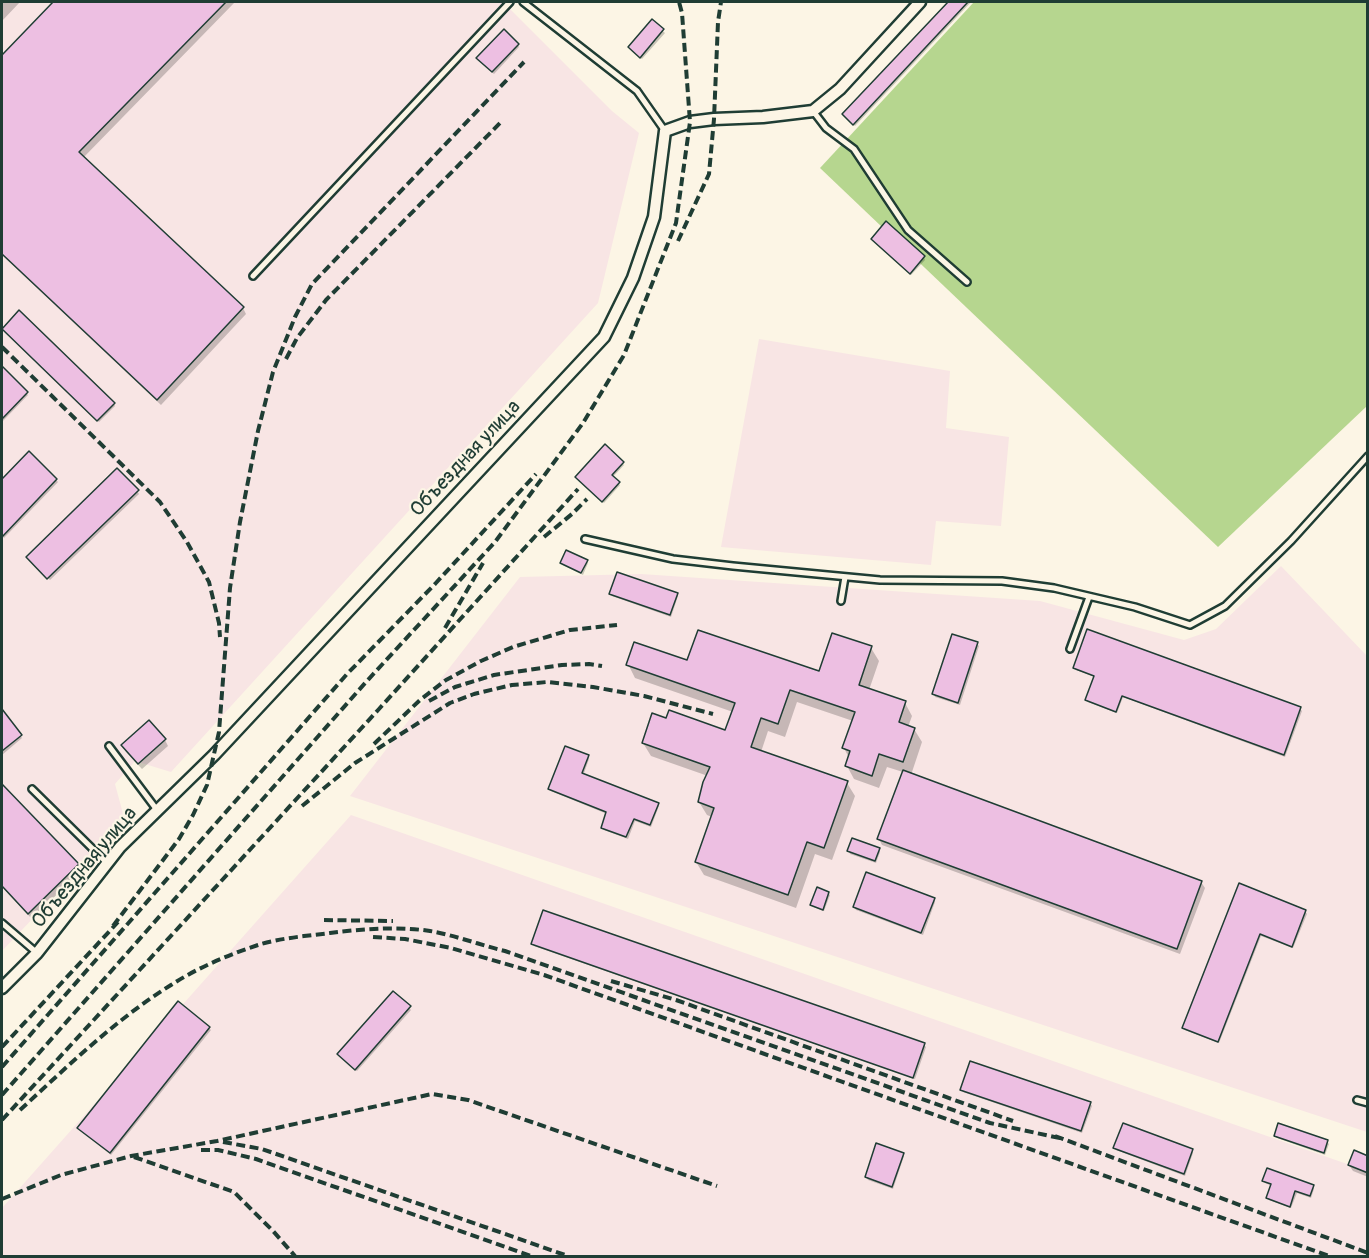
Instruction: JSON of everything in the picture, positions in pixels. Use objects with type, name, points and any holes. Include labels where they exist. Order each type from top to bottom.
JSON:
[{"type":"street","points":[[665,131],[690,122],[813,111],[840,89],[920,2]]},
{"type":"street","name":"Объездная улица","points":[[2,988],[37,953],[120,848],[214,755],[604,337],[633,279],[654,217],[665,131]]},
{"type":"lane","points":[[254,276],[510,2]]},
{"type":"lane","points":[[523,2],[637,91],[665,131]]},
{"type":"lane","points":[[813,111],[826,128],[854,149],[908,230],[967,282]]},
{"type":"lane","points":[[585,539],[673,559],[880,580],[1002,581],[1053,588],[1136,607],[1190,625],[1225,606],[1291,541],[1368,456]]},
{"type":"lane","points":[[841,601],[845,577]]},
{"type":"lane","points":[[1070,649],[1089,597]]},
{"type":"lane","points":[[109,746],[158,810]]},
{"type":"lane","points":[[32,789],[108,863]]},
{"type":"lane","points":[[2,923],[37,953]]},
{"type":"lane","points":[[1357,1100],[1368,1103]]},
{"type":"shaded area","points":[[2,2],[503,2],[612,111],[639,133],[598,303],[171,772],[135,761],[115,784],[125,821],[2,951]]},
{"type":"shaded area","points":[[759,339],[950,371],[946,428],[1009,437],[1001,526],[936,521],[931,565],[721,547]]},
{"type":"shaded area","points":[[1281,566],[1367,656],[1367,1132],[350,796],[520,577],[641,574],[1040,601],[1184,640],[1216,629]]},
{"type":"shaded area","points":[[351,815],[1367,1171],[1367,1256],[2,1256],[2,1208]]},
{"type":"green space","points":[[974,2],[1367,2],[1367,406],[1218,547],[820,168]]},
{"type":"building","points":[[53,2],[226,2],[79,152],[244,307],[157,400],[2,254],[2,55]]},
{"type":"building","points":[[948,2],[968,2],[853,125],[842,114]]},
{"type":"building","points":[[652,19],[664,29],[640,58],[628,47]]},
{"type":"building","points":[[504,29],[519,44],[492,72],[476,58]]},
{"type":"building","points":[[886,221],[925,256],[910,274],[871,239]]},
{"type":"building","points":[[19,310],[115,403],[97,421],[2,329]]},
{"type":"building","points":[[2,366],[28,392],[2,419]]},
{"type":"building","points":[[605,444],[624,462],[612,475],[620,482],[602,502],[575,477]]},
{"type":"building","points":[[29,451],[57,479],[2,537],[2,479]]},
{"type":"building","points":[[117,468],[139,490],[47,579],[26,557]]},
{"type":"building","points":[[566,550],[588,560],[581,573],[560,563]]},
{"type":"building","points":[[617,572],[678,593],[670,615],[609,594]]},
{"type":"building","points":[[1087,629],[1301,707],[1284,755],[1122,696],[1116,712],[1085,700],[1094,676],[1073,668]]},
{"type":"building","points":[[698,630],[819,671],[832,633],[872,646],[859,685],[906,701],[899,722],[915,728],[903,762],[879,754],[872,776],[845,766],[850,751],[842,748],[855,712],[790,690],[778,724],[761,718],[751,747],[848,781],[824,848],[807,842],[788,895],[695,862],[714,808],[698,802],[710,767],[642,743],[652,713],[666,718],[669,710],[725,730],[735,703],[626,665],[634,642],[687,660]]},
{"type":"building","points":[[952,634],[978,642],[958,703],[932,694]]},
{"type":"building","points":[[2,709],[22,735],[2,751]]},
{"type":"building","points":[[149,720],[166,739],[138,764],[121,745]]},
{"type":"building","points":[[565,746],[589,755],[582,773],[659,803],[650,825],[634,819],[626,837],[601,828],[606,812],[548,789]]},
{"type":"building","points":[[903,770],[1202,881],[1177,949],[877,839]]},
{"type":"building","points":[[2,784],[79,864],[28,914],[2,886]]},
{"type":"building","points":[[852,838],[880,848],[875,861],[847,851]]},
{"type":"building","points":[[866,872],[935,898],[921,933],[853,907]]},
{"type":"building","points":[[1239,883],[1306,910],[1292,947],[1260,934],[1218,1042],[1182,1028]]},
{"type":"building","points":[[817,887],[829,892],[823,910],[810,905]]},
{"type":"building","points":[[543,910],[925,1043],[913,1078],[531,944]]},
{"type":"building","points":[[393,991],[411,1006],[355,1070],[337,1054]]},
{"type":"building","points":[[178,1001],[210,1027],[110,1153],[77,1128]]},
{"type":"building","points":[[970,1061],[1091,1102],[1081,1131],[960,1090]]},
{"type":"building","points":[[1123,1123],[1193,1149],[1184,1174],[1113,1148]]},
{"type":"building","points":[[1278,1123],[1328,1140],[1324,1153],[1274,1136]]},
{"type":"building","points":[[876,1143],[904,1153],[892,1187],[865,1177]]},
{"type":"building","points":[[1354,1150],[1368,1156],[1368,1173],[1348,1165]]},
{"type":"building","points":[[1267,1168],[1314,1185],[1310,1196],[1295,1191],[1290,1207],[1266,1198],[1271,1184],[1262,1181]]},
{"type":"railway","points":[[2,1095],[366,682],[495,542],[583,423],[624,355],[676,223],[690,122],[682,13],[679,2]]},
{"type":"railway","points":[[678,241],[709,174],[721,2]]},
{"type":"railway","points":[[113,926],[179,839],[207,785],[219,732],[230,588],[240,522],[258,431],[273,372],[295,317],[312,284],[524,62]]},
{"type":"railway","points":[[286,359],[297,338],[326,300],[501,122]]},
{"type":"railway","points":[[2,347],[160,502],[187,542],[209,582],[220,637]]},
{"type":"railway","points":[[2,1067],[347,674],[435,584],[536,474]]},
{"type":"railway","points":[[2,1120],[578,489]]},
{"type":"railway","points":[[544,537],[587,499]]},
{"type":"railway","points":[[445,628],[483,563]]},
{"type":"railway","points":[[374,744],[420,700],[446,680],[481,661],[513,647],[570,630],[617,625]]},
{"type":"railway","points":[[429,701],[455,687],[494,675],[562,665],[602,666]]},
{"type":"railway","points":[[302,806],[355,763],[450,703],[474,694],[512,685],[547,682],[593,687],[644,696],[713,714]]},
{"type":"railway","points":[[324,920],[393,921]]},
{"type":"railway","points":[[2,1047],[118,922]]},
{"type":"railway","points":[[20,1110],[92,1044],[131,1013],[171,985],[202,968],[258,945],[302,936],[354,930],[418,929],[505,951],[990,1123],[1064,1139]]},
{"type":"railway","points":[[373,937],[405,939],[451,948],[544,975],[1329,1256]]},
{"type":"railway","points":[[611,981],[676,1000],[1013,1121]]},
{"type":"railway","points":[[2,1199],[61,1175],[131,1156],[217,1141],[432,1094],[468,1100],[717,1186]]},
{"type":"railway","points":[[1055,1136],[1368,1253]]},
{"type":"railway","points":[[223,1142],[262,1149],[568,1256]]},
{"type":"railway","points":[[201,1150],[218,1150],[256,1159],[531,1256]]},
{"type":"railway","points":[[134,1157],[234,1192],[295,1256]]}]
